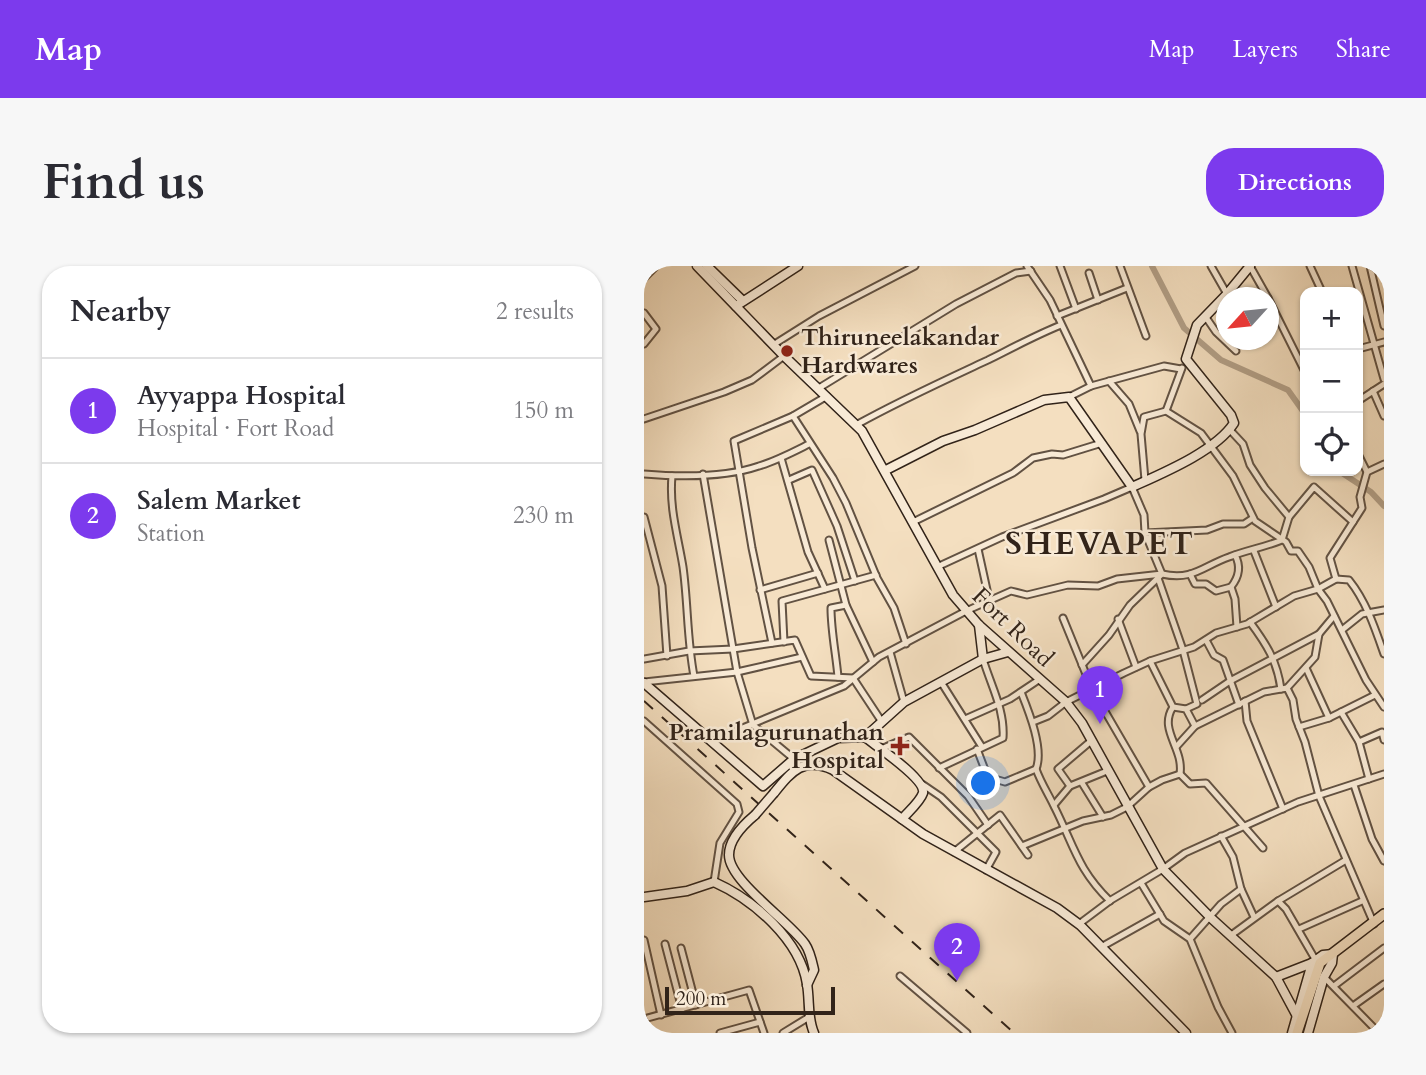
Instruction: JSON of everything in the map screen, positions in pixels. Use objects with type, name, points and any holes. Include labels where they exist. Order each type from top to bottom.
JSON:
[{"type":"main road","points":[[1297,1033],[1318,963],[1334,954],[1384,915]]},
{"type":"street","points":[[644,278],[656,266]]},
{"type":"street","name":"Fort Road","points":[[697,266],[739,303],[773,345],[856,425],[886,470],[953,596],[979,625],[1066,702],[1082,723],[1163,869],[1211,918],[1276,977],[1298,1018]]},
{"type":"street","points":[[707,266],[739,303],[798,266]]},
{"type":"street","points":[[773,345],[819,316],[915,266]]},
{"type":"street","points":[[1060,266],[1076,309]]},
{"type":"street","points":[[1120,266],[1146,336]]},
{"type":"street","points":[[1212,266],[1223,287]]},
{"type":"street","points":[[1233,287],[1250,266],[1262,287]]},
{"type":"street","points":[[1310,266],[1320,287]]},
{"type":"street","points":[[1352,266],[1384,382],[1363,398]]},
{"type":"street","points":[[1370,266],[1384,326]]},
{"type":"street","points":[[819,388],[956,304],[1029,269],[1057,316],[1091,386]]},
{"type":"street","points":[[1089,273],[1098,300]]},
{"type":"street","points":[[1057,316],[1127,288]]},
{"type":"street","points":[[1166,411],[1197,325],[1216,305]]},
{"type":"street","points":[[644,313],[656,329],[644,344]]},
{"type":"street","points":[[1205,316],[1216,332],[1236,351]]},
{"type":"street","points":[[1279,320],[1300,362]]},
{"type":"street","points":[[856,425],[922,389],[1061,325]]},
{"type":"street","points":[[1363,348],[1384,342]]},
{"type":"street","points":[[644,419],[752,380],[784,356]]},
{"type":"street","points":[[937,568],[1002,537],[1104,499],[1203,452],[1227,435],[1234,423],[1231,415],[1186,359]]},
{"type":"street","points":[[886,470],[943,441],[1044,400],[1069,397],[1091,386],[1164,366],[1181,369]]},
{"type":"street","points":[[1109,381],[1129,404],[1141,434]]},
{"type":"street","points":[[1373,391],[1384,416]]},
{"type":"street","points":[[772,643],[734,441],[793,416],[827,396]]},
{"type":"street","points":[[1069,397],[1132,486],[1144,515],[1145,533],[1183,650],[1197,704],[1186,709],[1173,707]]},
{"type":"street","points":[[1145,480],[1141,434],[1144,417],[1166,411],[1201,433],[1233,476],[1253,518],[1286,542],[1291,551],[1298,551],[1309,566],[1318,589],[1384,707]]},
{"type":"street","points":[[793,416],[837,486],[876,575],[894,608],[906,644]]},
{"type":"street","points":[[1230,430],[1243,444],[1250,465],[1265,488],[1289,517]]},
{"type":"street","points":[[913,522],[1013,473],[1033,458],[1063,455],[1102,443]]},
{"type":"street","points":[[644,474],[672,476],[756,467],[809,444]]},
{"type":"street","points":[[781,458],[808,552],[825,589]]},
{"type":"street","points":[[1336,579],[1330,558],[1362,508],[1360,497],[1367,472],[1363,464]]},
{"type":"street","points":[[1367,472],[1384,464]]},
{"type":"street","points":[[789,480],[812,470],[840,535],[855,581]]},
{"type":"street","points":[[703,474],[737,672],[753,725],[794,759]]},
{"type":"street","points":[[672,476],[671,503],[683,568],[689,651],[694,676]]},
{"type":"street","points":[[1282,540],[1289,517],[1314,487],[1353,522]]},
{"type":"street","points":[[644,517],[662,586],[667,656]]},
{"type":"street","points":[[1145,533],[1207,530],[1223,524],[1244,524],[1253,518]]},
{"type":"street","points":[[829,540],[846,605],[873,662]]},
{"type":"street","points":[[710,741],[844,686],[890,652],[965,611],[1011,591],[1027,595],[1068,585],[1098,586],[1117,579],[1177,577],[1205,570],[1235,555],[1282,540]]},
{"type":"street","points":[[978,549],[989,599]]},
{"type":"street","points":[[1254,551],[1276,607]]},
{"type":"street","points":[[1235,555],[1239,563],[1238,573],[1231,587],[1235,598],[1237,627]]},
{"type":"street","points":[[760,590],[818,573]]},
{"type":"street","points":[[1190,574],[1195,584],[1206,584],[1216,591],[1231,587]]},
{"type":"street","points":[[784,642],[782,601],[876,575]]},
{"type":"street","points":[[1082,664],[1109,635],[1130,605],[1160,576]]},
{"type":"street","points":[[1032,722],[1048,716],[1066,702],[1136,667],[1194,647],[1216,633],[1250,622],[1294,596],[1318,589],[1336,579],[1349,580],[1368,613],[1384,654]]},
{"type":"street","points":[[838,677],[836,644],[831,631],[831,608],[846,605]]},
{"type":"street","points":[[1342,631],[1362,614],[1384,610]]},
{"type":"street","points":[[1202,700],[1272,657],[1319,634],[1334,616]]},
{"type":"street","points":[[1063,618],[1092,689],[1149,787]]},
{"type":"street","points":[[1118,620],[1136,667]]},
{"type":"street","points":[[1250,622],[1278,667],[1284,689],[1293,700],[1319,796],[1374,924]]},
{"type":"street","points":[[939,768],[1003,738],[1004,724],[1000,704],[992,690],[983,659],[979,625]]},
{"type":"street","points":[[1176,747],[1195,726],[1265,692],[1284,689],[1315,657],[1319,634]]},
{"type":"street","points":[[1206,639],[1214,655],[1223,660],[1283,809]]},
{"type":"street","points":[[644,659],[689,651],[733,649],[795,640],[811,676],[853,678]]},
{"type":"street","points":[[890,652],[904,702]]},
{"type":"street","points":[[644,683],[763,786],[794,759],[838,738],[864,737],[904,702],[983,659],[1008,652]]},
{"type":"street","points":[[644,683],[737,672],[802,657]]},
{"type":"street","points":[[1150,661],[1173,707]]},
{"type":"street","points":[[1306,668],[1329,718]]},
{"type":"street","points":[[853,678],[883,723]]},
{"type":"street","points":[[965,719],[1000,704],[1040,679]]},
{"type":"street","points":[[941,682],[965,719],[979,748],[989,780],[1005,782],[1036,769],[1039,761],[1032,722],[1021,692]]},
{"type":"street","points":[[1299,727],[1329,718],[1375,695]]},
{"type":"street","points":[[1173,707],[1169,714],[1169,732],[1182,763],[1180,774]]},
{"type":"street","points":[[1186,709],[1195,726]]},
{"type":"street","points":[[1341,712],[1359,742],[1369,779]]},
{"type":"street","points":[[644,721],[737,804],[739,812],[720,843],[714,882]]},
{"type":"street","points":[[1359,742],[1382,732],[1384,740]]},
{"type":"street","points":[[864,737],[941,797],[996,852],[986,870]]},
{"type":"street","points":[[881,749],[909,737],[968,796],[988,825]]},
{"type":"street","points":[[1070,786],[1058,769],[1091,741]]},
{"type":"street","points":[[807,985],[814,970],[807,947],[792,928],[733,871],[729,855],[735,835],[790,774],[807,765],[824,766],[833,770],[954,852],[1057,908],[1103,946],[1186,1033]]},
{"type":"street","points":[[1036,769],[1079,864],[1110,901]]},
{"type":"street","points":[[1054,805],[1070,786],[1107,771]]},
{"type":"street","points":[[1022,846],[1083,821],[1111,815],[1127,807],[1149,787],[1180,774]]},
{"type":"street","points":[[1180,774],[1190,783],[1206,783],[1263,848]]},
{"type":"street","points":[[1079,924],[1185,853],[1283,809],[1384,774]]},
{"type":"street","points":[[902,819],[922,795],[920,782]]},
{"type":"street","points":[[1082,783],[1103,817]]},
{"type":"street","points":[[1354,785],[1372,839],[1384,861]]},
{"type":"street","points":[[954,852],[1000,815],[1028,855]]},
{"type":"street","points":[[1221,836],[1233,857],[1241,889],[1254,917]]},
{"type":"street","points":[[1230,936],[1278,901],[1346,860]]},
{"type":"street","points":[[644,897],[687,891],[714,882],[727,888],[785,935],[801,960],[807,985],[809,1017],[814,1033]]},
{"type":"street","points":[[1141,883],[1164,921],[1190,939],[1217,1007],[1232,1033]]},
{"type":"street","points":[[1190,939],[1221,904],[1241,889]]},
{"type":"street","points":[[1278,901],[1299,929],[1318,963]]},
{"type":"street","points":[[1299,929],[1362,901]]},
{"type":"street","points":[[1103,946],[1160,914]]},
{"type":"street","points":[[644,940],[661,1015]]},
{"type":"street","points":[[665,944],[682,1009]]},
{"type":"street","points":[[681,948],[696,1005]]},
{"type":"street","points":[[1334,986],[1384,948]]},
{"type":"street","points":[[1308,1033],[1324,977],[1334,954]]},
{"type":"street","points":[[1276,977],[1318,963]]},
{"type":"street","points":[[1297,1033],[1301,995],[1318,963]]},
{"type":"street","points":[[900,976],[967,1033]]},
{"type":"street","points":[[1324,977],[1379,1033],[1384,1029]]},
{"type":"street","points":[[1353,1006],[1384,984]]},
{"type":"street","points":[[644,1019],[749,989],[764,1033]]},
{"type":"street","points":[[783,1033],[809,1017]]},
{"type":"street","points":[[720,1033],[760,1021]]},
{"type":"waterway","points":[[1152,266],[1184,328],[1221,360],[1288,390],[1304,413]]},
{"type":"waterway","points":[[1347,476],[1371,492],[1384,506]]},
{"type":"railway","points":[[644,701],[1014,1033]]},
{"type":"place","name":"Thiruneelakandar Hardwares","points":[[787,351]]},
{"type":"place","name":"Ayyappa Hospital","points":[[1100,724]]},
{"type":"place","name":"Pramilagurunathan Hospital","points":[[900,746]]},
{"type":"place","name":"Salem Market","points":[[957,981]]},
{"type":"district","name":"SHEVAPET","points":[[1100,543]]}]
